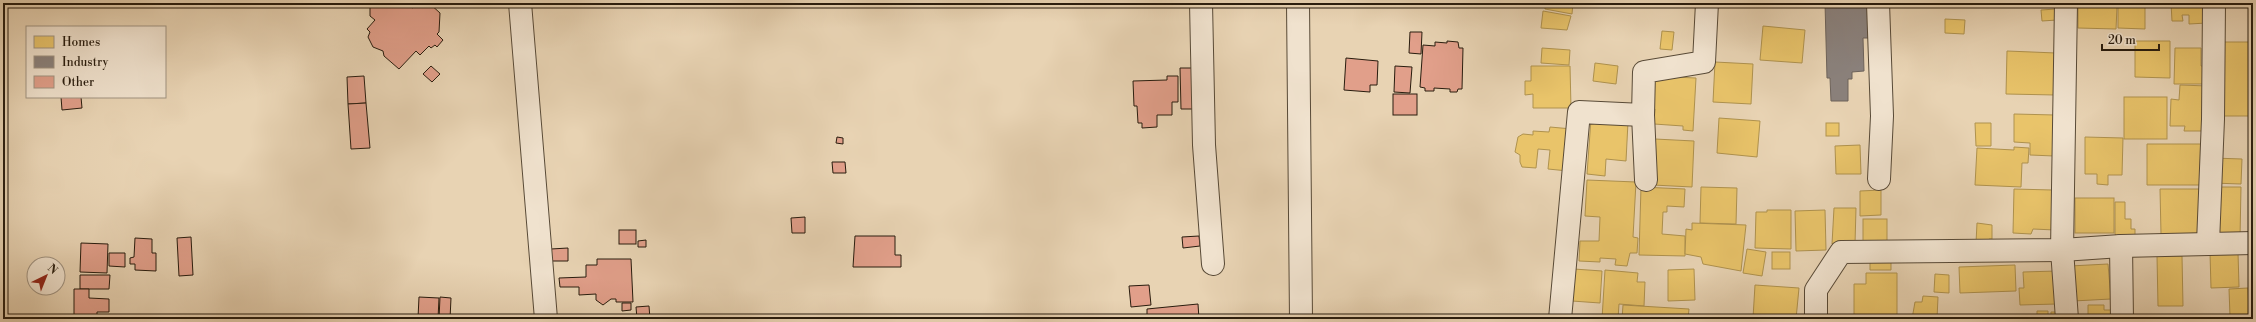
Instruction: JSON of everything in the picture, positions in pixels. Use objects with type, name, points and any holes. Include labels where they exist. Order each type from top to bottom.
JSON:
[{"type":"street","points":[[520,3],[546,319]]},
{"type":"street","points":[[1201,3],[1204,145],[1213,264]]},
{"type":"street","points":[[1298,3],[1301,319]]},
{"type":"street","points":[[1646,180],[1642,115],[1644,72],[1704,62],[1706,3]]},
{"type":"street","points":[[1878,3],[1882,116],[1879,179]]},
{"type":"street","points":[[2066,3],[2062,250],[2067,319]]},
{"type":"street","points":[[2208,243],[2213,119],[2214,3]]},
{"type":"street","points":[[1560,319],[1579,112],[1642,115]]},
{"type":"street","points":[[1816,319],[1816,290],[1841,252],[2062,250],[2121,246],[2253,243]]},
{"type":"street","points":[[2121,246],[2122,319]]},
{"type":"building: Homes","points":[[1545,3],[1573,3],[1572,14],[1545,9]]},
{"type":"building: Homes","points":[[2129,3],[2145,3],[2145,29],[2118,28],[2118,7],[2129,7]]},
{"type":"building: Homes","points":[[2171,3],[2205,3],[2207,23],[2189,24],[2189,15],[2182,15],[2183,21],[2172,21]]},
{"type":"building: Homes","points":[[2078,6],[2117,7],[2116,29],[2078,28]]},
{"type":"building: Homes","points":[[2056,9],[2057,20],[2042,21],[2041,10]]},
{"type":"building: Homes","points":[[1543,11],[1571,16],[1567,30],[1541,28]]},
{"type":"building: Homes","points":[[1945,19],[1965,20],[1964,34],[1945,33]]},
{"type":"building: Homes","points":[[1763,26],[1805,30],[1802,63],[1760,60]]},
{"type":"building: Homes","points":[[1662,31],[1674,32],[1672,50],[1660,49]]},
{"type":"building: Homes","points":[[2135,41],[2170,41],[2170,78],[2135,77]]},
{"type":"building: Homes","points":[[2218,42],[2252,42],[2252,116],[2218,116]]},
{"type":"building: Homes","points":[[1542,48],[1570,50],[1569,65],[1541,63]]},
{"type":"building: Homes","points":[[2175,48],[2201,48],[2201,66],[2206,66],[2206,84],[2174,84]]},
{"type":"building: Homes","points":[[2007,51],[2056,53],[2055,95],[2006,94]]},
{"type":"building: Homes","points":[[1715,62],[1753,64],[1751,104],[1713,102]]},
{"type":"building: Homes","points":[[1595,63],[1618,66],[1616,84],[1593,81]]},
{"type":"building: Homes","points":[[1531,66],[1570,66],[1571,108],[1533,108],[1533,94],[1525,95],[1525,81],[1531,81]]},
{"type":"building: Homes","points":[[1652,76],[1696,78],[1693,131],[1683,130],[1683,126],[1654,124],[1655,109],[1650,109]]},
{"type":"building: Homes","points":[[2180,85],[2208,86],[2207,131],[2184,131],[2185,126],[2170,126],[2171,99],[2179,100]]},
{"type":"building: Homes","points":[[2124,97],[2167,97],[2167,139],[2124,139]]},
{"type":"building: Homes","points":[[2014,114],[2055,115],[2054,156],[2030,155],[2030,143],[2014,142]]},
{"type":"building: Homes","points":[[1719,118],[1760,121],[1757,157],[1717,153]]},
{"type":"building: Homes","points":[[1591,119],[1628,122],[1626,161],[1606,159],[1605,176],[1587,174]]},
{"type":"building: Homes","points":[[1826,123],[1839,123],[1839,136],[1826,136]]},
{"type":"building: Homes","points":[[1975,123],[1991,123],[1991,146],[1976,146]]},
{"type":"building: Homes","points":[[1550,127],[1572,129],[1568,171],[1548,169],[1550,150],[1538,149],[1536,168],[1522,167],[1520,155],[1515,152],[1518,137],[1523,134],[1533,135],[1533,131],[1549,132]]},
{"type":"building: Homes","points":[[2085,137],[2123,138],[2122,175],[2108,175],[2108,185],[2097,184],[2097,174],[2085,174]]},
{"type":"building: Homes","points":[[1655,139],[1694,141],[1692,187],[1653,185]]},
{"type":"building: Homes","points":[[2147,144],[2205,144],[2206,185],[2147,185]]},
{"type":"building: Homes","points":[[1860,145],[1861,174],[1836,174],[1835,146]]},
{"type":"building: Homes","points":[[2014,147],[2029,148],[2028,163],[2022,163],[2021,187],[1975,185],[1977,148],[2014,150]]},
{"type":"building: Homes","points":[[2213,158],[2242,159],[2241,184],[2212,183]]},
{"type":"building: Homes","points":[[1587,180],[1636,182],[1633,237],[1638,238],[1637,253],[1630,253],[1627,266],[1615,265],[1616,259],[1600,258],[1600,262],[1579,261],[1580,241],[1599,241],[1600,217],[1585,216]]},
{"type":"building: Homes","points":[[1641,187],[1685,189],[1684,207],[1667,206],[1667,212],[1663,212],[1662,234],[1685,236],[1685,256],[1639,255]]},
{"type":"building: Homes","points":[[1701,187],[1737,188],[1736,224],[1700,223]]},
{"type":"building: Homes","points":[[2212,187],[2241,187],[2240,237],[2212,237]]},
{"type":"building: Homes","points":[[2014,189],[2052,190],[2052,193],[2056,193],[2055,230],[2033,229],[2031,234],[2013,233]]},
{"type":"building: Homes","points":[[2160,189],[2202,189],[2202,234],[2161,234]]},
{"type":"building: Homes","points":[[1881,190],[1881,215],[1860,216],[1860,191]]},
{"type":"building: Homes","points":[[2075,198],[2114,198],[2114,233],[2075,233]]},
{"type":"building: Homes","points":[[2115,202],[2125,202],[2125,219],[2131,219],[2131,229],[2135,229],[2135,238],[2118,238],[2115,234]]},
{"type":"building: Homes","points":[[1834,208],[1856,208],[1855,244],[1832,244]]},
{"type":"building: Homes","points":[[1767,210],[1791,210],[1791,249],[1755,248],[1756,212],[1767,212]]},
{"type":"building: Homes","points":[[1825,210],[1826,250],[1796,251],[1795,211]]},
{"type":"building: Homes","points":[[1863,219],[1887,219],[1887,242],[1863,242]]},
{"type":"building: Homes","points":[[1692,223],[1746,225],[1741,271],[1703,264],[1701,257],[1685,254],[1686,229],[1692,230]]},
{"type":"building: Homes","points":[[1977,223],[1992,225],[1992,239],[1989,239],[1989,244],[1976,243]]},
{"type":"building: Homes","points":[[1747,249],[1766,252],[1762,276],[1743,273]]},
{"type":"building: Homes","points":[[1772,252],[1790,252],[1790,269],[1772,269]]},
{"type":"building: Homes","points":[[2238,252],[2239,287],[2211,288],[2210,253]]},
{"type":"building: Homes","points":[[2157,256],[2182,256],[2183,306],[2158,306]]},
{"type":"building: Homes","points":[[1870,257],[1891,258],[1891,270],[1870,270]]},
{"type":"building: Homes","points":[[2108,264],[2111,299],[2073,301],[2070,266]]},
{"type":"building: Homes","points":[[2015,265],[2016,291],[1960,293],[1959,267]]},
{"type":"building: Homes","points":[[1574,269],[1602,271],[1600,303],[1572,301]]},
{"type":"building: Homes","points":[[1694,269],[1695,300],[1668,301],[1668,270]]},
{"type":"building: Homes","points":[[1605,270],[1638,273],[1637,282],[1645,282],[1644,306],[1619,304],[1618,319],[1602,319]]},
{"type":"building: Homes","points":[[2057,271],[2057,304],[2020,305],[2019,288],[2024,288],[2023,272]]},
{"type":"building: Homes","points":[[1866,273],[1897,273],[1897,319],[1854,319],[1854,284],[1866,284]]},
{"type":"building: Homes","points":[[1935,274],[1949,275],[1949,293],[1934,292]]},
{"type":"building: Homes","points":[[1755,285],[1799,288],[1796,319],[1753,318]]},
{"type":"building: Homes","points":[[2248,288],[2249,315],[2230,316],[2229,289]]},
{"type":"building: Homes","points":[[1923,296],[1938,297],[1937,319],[1912,319],[1915,302],[1922,302]]},
{"type":"building: Homes","points":[[1623,305],[1689,309],[1688,319],[1622,319]]},
{"type":"building: Homes","points":[[2088,305],[2104,305],[2104,310],[2118,310],[2118,319],[2088,319]]},
{"type":"building: Homes","points":[[2037,311],[2048,311],[2048,315],[2051,315],[2051,312],[2060,312],[2060,319],[2022,319],[2022,315],[2037,315]]},
{"type":"building: Homes","points":[[1574,315],[1595,317],[1595,319],[1573,319]]},
{"type":"building: Homes","points":[[2151,317],[2169,317],[2169,319],[2151,319]]},
{"type":"building: Industry","points":[[1825,3],[1872,3],[1872,38],[1863,38],[1864,71],[1852,72],[1852,79],[1848,79],[1848,101],[1831,101],[1830,78],[1827,78]]},
{"type":"building: Other","points":[[374,3],[404,3],[413,8],[417,3],[429,3],[440,13],[439,32],[437,34],[443,40],[437,47],[435,45],[431,48],[429,46],[420,55],[416,51],[399,69],[384,56],[383,51],[373,47],[368,37],[370,32],[367,29],[375,20],[370,16],[370,7]]},
{"type":"building: Other","points":[[1410,32],[1422,32],[1421,54],[1409,53]]},
{"type":"building: Other","points":[[1447,41],[1458,42],[1459,48],[1463,48],[1462,89],[1458,89],[1457,92],[1450,92],[1450,89],[1434,88],[1434,91],[1425,91],[1425,88],[1420,87],[1423,45],[1435,46],[1435,42],[1447,43]]},
{"type":"building: Other","points":[[1346,58],[1378,61],[1377,85],[1370,85],[1370,92],[1344,90]]},
{"type":"building: Other","points":[[431,66],[440,74],[432,82],[423,74]]},
{"type":"building: Other","points":[[1395,66],[1412,67],[1410,93],[1394,92]]},
{"type":"building: Other","points":[[1180,68],[1193,68],[1193,109],[1181,109]]},
{"type":"building: Other","points":[[364,76],[366,103],[348,104],[347,77]]},
{"type":"building: Other","points":[[1167,76],[1178,76],[1178,102],[1172,102],[1172,115],[1157,115],[1157,127],[1142,128],[1142,123],[1138,123],[1137,106],[1134,106],[1133,81],[1167,80]]},
{"type":"building: Other","points":[[1393,94],[1417,94],[1417,115],[1393,115]]},
{"type":"building: Other","points":[[61,98],[81,98],[82,108],[62,110]]},
{"type":"building: Other","points":[[366,103],[370,148],[351,149],[348,104]]},
{"type":"building: Other","points":[[837,137],[843,138],[843,144],[836,143]]},
{"type":"building: Other","points":[[832,162],[845,162],[846,173],[833,173]]},
{"type":"building: Other","points":[[805,217],[805,233],[792,233],[791,218]]},
{"type":"building: Other","points":[[619,230],[636,230],[636,244],[619,244]]},
{"type":"building: Other","points":[[855,236],[895,236],[895,255],[901,255],[901,267],[853,267]]},
{"type":"building: Other","points":[[1199,236],[1200,246],[1183,248],[1182,237]]},
{"type":"building: Other","points":[[191,237],[193,275],[179,276],[177,238]]},
{"type":"building: Other","points":[[135,238],[152,239],[152,253],[156,253],[156,271],[135,270],[135,264],[130,264],[130,258],[134,257]]},
{"type":"building: Other","points":[[646,240],[646,247],[638,247],[638,241]]},
{"type":"building: Other","points":[[81,243],[108,244],[107,273],[80,272]]},
{"type":"building: Other","points":[[568,248],[568,261],[551,261],[551,249]]},
{"type":"building: Other","points":[[109,253],[125,253],[125,267],[109,266]]},
{"type":"building: Other","points":[[597,259],[631,259],[633,302],[616,302],[616,299],[611,299],[603,305],[596,300],[596,294],[579,295],[579,287],[560,287],[559,278],[586,277],[586,265],[597,265]]},
{"type":"building: Other","points":[[80,275],[110,275],[109,289],[80,289]]},
{"type":"building: Other","points":[[1149,285],[1151,305],[1131,307],[1129,286]]},
{"type":"building: Other","points":[[74,289],[89,289],[89,298],[109,299],[109,312],[97,312],[97,319],[74,319]]},
{"type":"building: Other","points":[[419,297],[439,298],[438,319],[418,318]]},
{"type":"building: Other","points":[[440,297],[451,298],[450,319],[439,319]]},
{"type":"building: Other","points":[[622,303],[631,303],[631,310],[622,311]]},
{"type":"building: Other","points":[[1198,304],[1199,319],[1147,319],[1147,309]]},
{"type":"building: Other","points":[[649,306],[650,319],[637,319],[636,307]]}]
